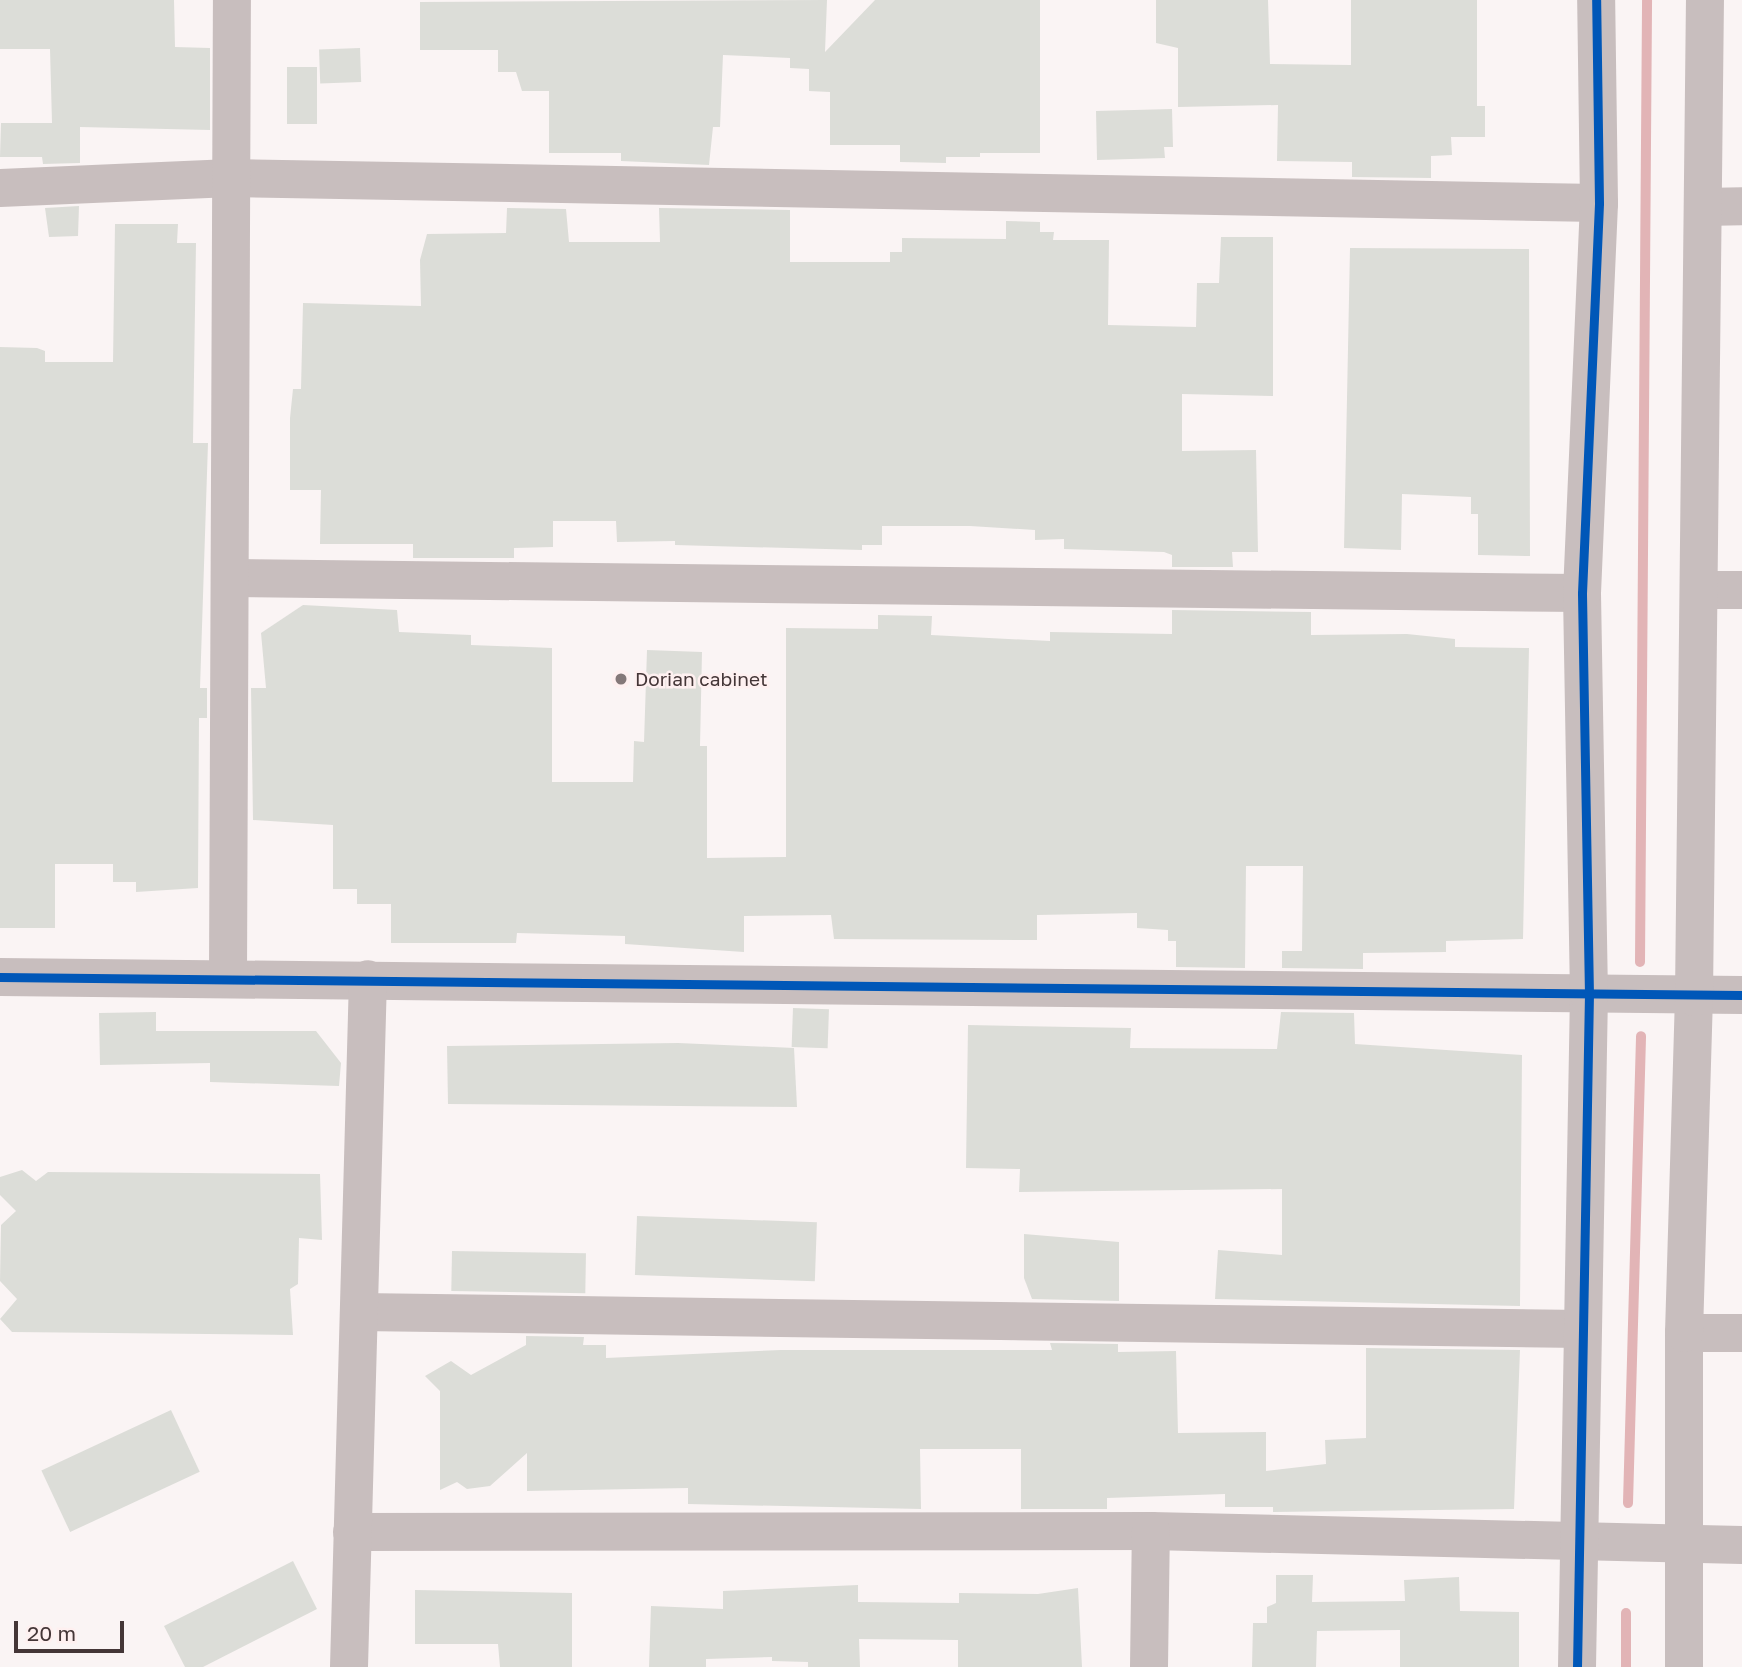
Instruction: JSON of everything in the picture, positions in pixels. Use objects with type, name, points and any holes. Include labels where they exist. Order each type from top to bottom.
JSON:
[{"type":"street","points":[[228,977],[232,0]]},
{"type":"street","points":[[1577,1667],[1588,995],[1582,593],[1599,204],[1596,0]]},
{"type":"street","points":[[1684,1667],[1684,1333],[1700,590],[1704,0]]},
{"type":"street","points":[[0,188],[231,178],[1599,204]]},
{"type":"street","points":[[1703,206],[1742,206]]},
{"type":"street","points":[[230,578],[1582,593]]},
{"type":"street","points":[[1700,590],[1742,590]]},
{"type":"street","points":[[0,977],[228,977],[1693,997],[1742,995]]},
{"type":"street","points":[[349,1667],[368,979]]},
{"type":"street","points":[[359,1312],[1581,1329]]},
{"type":"street","points":[[1684,1333],[1742,1333]]},
{"type":"street","points":[[352,1532],[1151,1531],[1579,1544],[1742,1545]]},
{"type":"street","points":[[1149,1667],[1151,1531]]},
{"type":"building","points":[[0,0],[174,0],[175,47],[210,48],[210,130],[80,127],[80,163],[43,164],[42,157],[0,157],[1,123],[52,123],[50,49],[0,49]]},
{"type":"building","points":[[827,0],[825,52],[875,0],[1040,0],[1040,153],[980,153],[980,157],[946,157],[946,163],[900,162],[900,145],[830,145],[830,92],[809,91],[809,69],[790,68],[790,58],[723,55],[720,127],[713,127],[709,165],[621,161],[621,153],[549,153],[549,91],[522,91],[516,72],[498,72],[498,50],[420,50],[420,2]]},
{"type":"building","points":[[1156,0],[1268,0],[1270,64],[1351,65],[1351,0],[1477,0],[1477,106],[1485,106],[1485,137],[1451,137],[1452,155],[1431,156],[1431,178],[1352,177],[1352,162],[1277,161],[1278,105],[1178,107],[1178,48],[1156,43]]},
{"type":"building","points":[[360,48],[361,82],[320,83],[319,49]]},
{"type":"building","points":[[287,67],[317,67],[317,124],[287,124]]},
{"type":"building","points":[[1172,109],[1173,147],[1164,147],[1165,158],[1097,160],[1096,111]]},
{"type":"building","points":[[79,206],[78,236],[49,237],[45,208]]},
{"type":"building","points":[[507,208],[566,209],[569,242],[660,242],[659,208],[790,210],[790,262],[890,262],[890,252],[902,252],[902,238],[1006,239],[1006,221],[1040,222],[1040,232],[1054,232],[1053,240],[1109,240],[1108,325],[1196,327],[1197,283],[1219,283],[1221,237],[1273,237],[1273,396],[1182,394],[1182,451],[1256,450],[1258,552],[1232,552],[1233,567],[1172,567],[1172,555],[1164,552],[1064,549],[1064,539],[1035,540],[1035,530],[970,526],[882,526],[882,545],[862,545],[862,550],[675,545],[675,541],[617,542],[616,521],[553,521],[553,547],[514,548],[514,558],[413,558],[413,544],[320,544],[321,490],[290,490],[290,418],[293,389],[301,389],[303,303],[421,306],[420,260],[427,234],[506,233]]},
{"type":"building","points":[[115,224],[178,224],[177,243],[196,243],[193,443],[208,443],[200,688],[207,688],[207,718],[199,718],[198,888],[136,892],[136,882],[113,882],[113,864],[55,864],[55,928],[0,928],[0,347],[37,348],[45,351],[45,362],[113,362]]},
{"type":"building","points":[[1350,248],[1529,249],[1530,556],[1478,555],[1478,514],[1471,514],[1471,497],[1402,494],[1401,550],[1344,548]]},
{"type":"building","points":[[303,605],[397,610],[399,632],[471,635],[471,645],[552,648],[552,782],[633,782],[634,741],[644,742],[647,650],[702,652],[700,746],[707,746],[707,858],[786,857],[786,628],[878,629],[878,615],[932,616],[931,635],[1050,641],[1050,632],[1172,634],[1172,610],[1311,612],[1311,635],[1407,634],[1455,639],[1455,647],[1529,648],[1523,939],[1446,941],[1446,952],[1363,953],[1363,969],[1282,968],[1282,951],[1302,951],[1303,866],[1246,866],[1245,968],[1176,967],[1176,941],[1168,941],[1168,930],[1137,928],[1137,913],[1037,915],[1037,940],[834,939],[831,915],[744,916],[744,952],[625,944],[625,936],[517,933],[516,943],[391,943],[391,904],[357,904],[357,889],[333,889],[333,825],[253,820],[251,688],[266,688],[261,633]]},
{"type":"building","points":[[793,1008],[829,1009],[828,1048],[792,1047]]},
{"type":"building","points":[[156,1012],[156,1031],[316,1031],[341,1063],[339,1086],[210,1082],[210,1063],[100,1065],[99,1013]]},
{"type":"building","points":[[1281,1012],[1354,1013],[1355,1044],[1522,1055],[1520,1306],[1215,1299],[1218,1250],[1282,1255],[1282,1189],[1019,1192],[1020,1169],[966,1168],[968,1025],[1131,1028],[1130,1048],[1277,1049]]},
{"type":"building","points":[[678,1043],[794,1048],[797,1107],[448,1104],[447,1046]]},
{"type":"building","points":[[22,1170],[36,1181],[48,1172],[320,1174],[322,1240],[299,1238],[298,1284],[290,1289],[293,1335],[12,1332],[0,1319],[17,1299],[0,1281],[1,1225],[16,1211],[0,1195],[0,1177]]},
{"type":"building","points":[[637,1216],[817,1222],[815,1281],[635,1275]]},
{"type":"building","points":[[1024,1234],[1119,1242],[1119,1301],[1032,1299],[1024,1278]]},
{"type":"building","points":[[452,1251],[586,1253],[585,1293],[451,1291]]},
{"type":"building","points":[[526,1336],[584,1337],[583,1345],[606,1345],[606,1358],[781,1350],[1052,1350],[1050,1343],[1118,1344],[1118,1352],[1176,1351],[1178,1433],[1266,1432],[1266,1471],[1326,1464],[1325,1440],[1366,1438],[1366,1348],[1520,1350],[1514,1509],[1273,1512],[1273,1507],[1225,1507],[1225,1494],[1107,1498],[1107,1509],[1021,1509],[1021,1449],[920,1449],[921,1509],[688,1504],[688,1488],[527,1491],[527,1453],[490,1486],[467,1489],[457,1482],[440,1490],[440,1391],[425,1376],[451,1361],[471,1375],[526,1345]]},
{"type":"building","points":[[171,1410],[200,1472],[70,1532],[41,1470]]},
{"type":"building","points":[[293,1561],[317,1609],[203,1667],[185,1667],[164,1626]]},
{"type":"building","points":[[1276,1575],[1313,1575],[1312,1602],[1405,1601],[1404,1580],[1459,1577],[1460,1611],[1519,1612],[1519,1667],[1400,1667],[1400,1630],[1317,1631],[1316,1667],[1252,1667],[1253,1623],[1267,1623],[1267,1607],[1276,1603]]},
{"type":"building","points":[[858,1585],[858,1602],[959,1603],[959,1593],[1038,1594],[1078,1588],[1082,1667],[958,1667],[958,1640],[859,1639],[860,1667],[808,1667],[808,1662],[772,1661],[772,1657],[706,1659],[706,1667],[649,1667],[651,1606],[723,1609],[723,1591]]},
{"type":"building","points":[[415,1590],[572,1593],[572,1667],[500,1667],[498,1644],[415,1644]]},
{"type":"waterway","points":[[1640,962],[1647,0]]},
{"type":"waterway","points":[[1628,1503],[1641,1036]]},
{"type":"waterway","points":[[1626,1613],[1626,1667]]},
{"type":"cycle path","points":[[1577,1667],[1589,995],[1582,593],[1599,203],[1596,0]]},
{"type":"cycle path","points":[[0,977],[1742,995]]},
{"type":"place","name":"Dorian cabinet","points":[[621,679]]}]
